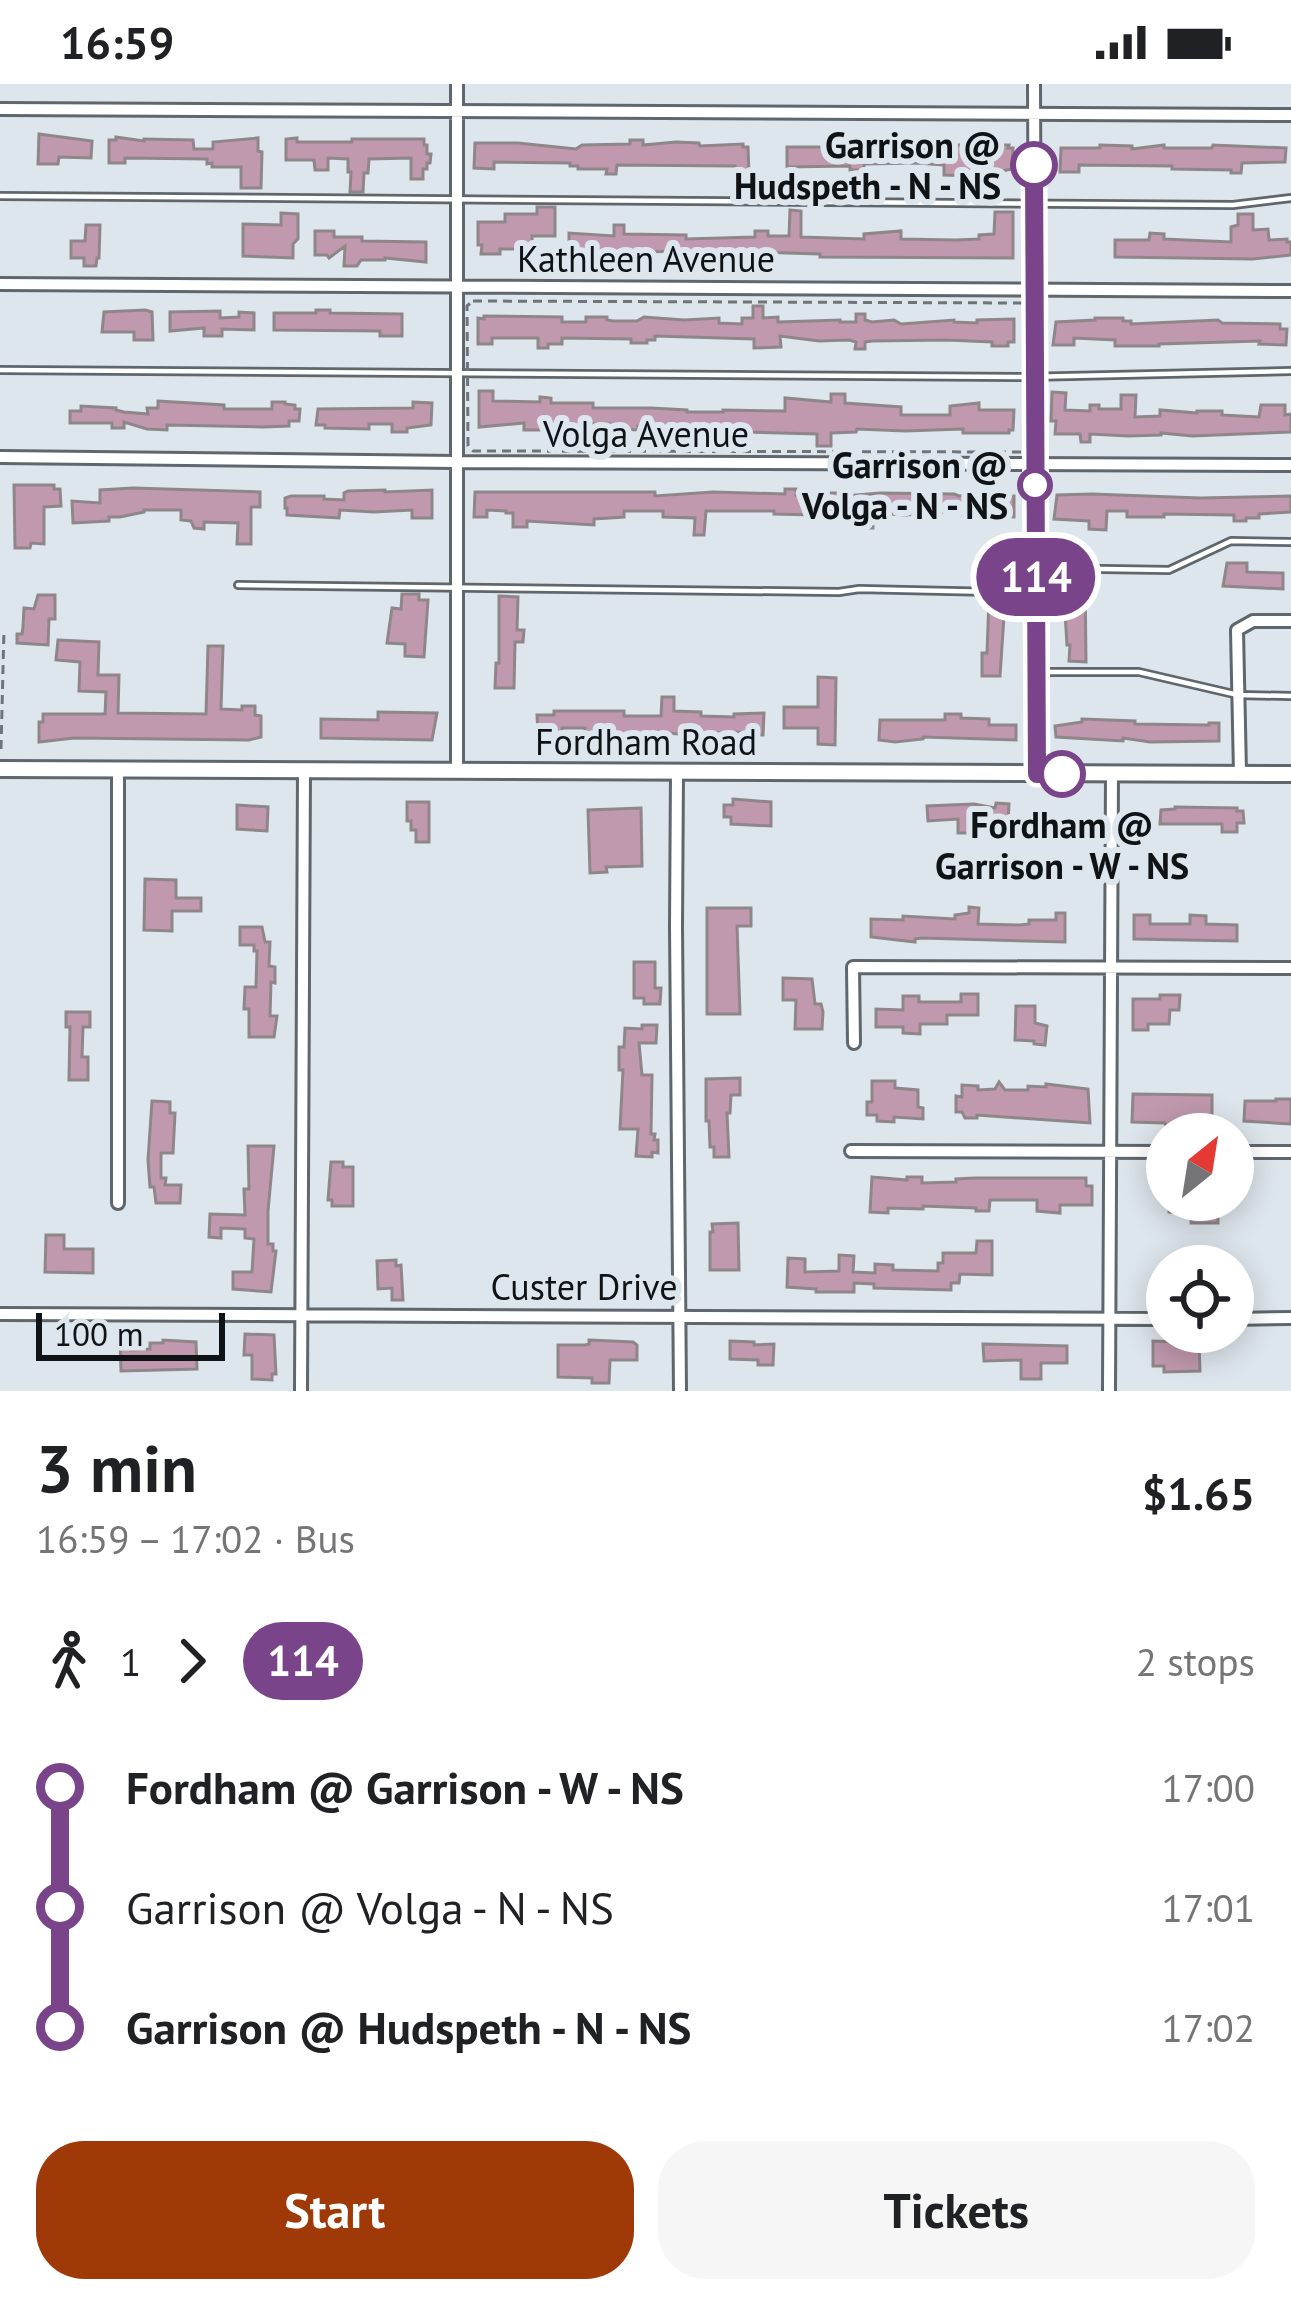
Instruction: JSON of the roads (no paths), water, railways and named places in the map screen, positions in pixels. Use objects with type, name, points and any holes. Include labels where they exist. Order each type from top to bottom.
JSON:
[{"type":"street","points":[[457,84],[458,287],[464,376],[456,462],[457,770]]},
{"type":"street","points":[[1034,84],[1037,774]]},
{"type":"street","points":[[0,110],[1291,115]]},
{"type":"street","name":"Kathleen Avenue","points":[[0,284],[1291,291]]},
{"type":"street","name":"Volga Avenue","points":[[0,457],[1291,465]]},
{"type":"street","points":[[1240,773],[1237,630],[1253,621],[1291,621]]},
{"type":"street","name":"Fordham Road","points":[[0,769],[1291,774]]},
{"type":"street","points":[[118,770],[118,1203]]},
{"type":"street","points":[[302,1391],[304,771]]},
{"type":"street","points":[[677,772],[680,1391]]},
{"type":"street","points":[[1109,1391],[1112,773]]},
{"type":"street","points":[[854,1043],[853,967],[1291,968]]},
{"type":"street","points":[[851,1151],[1146,1152]]},
{"type":"street","points":[[1254,1152],[1291,1152]]},
{"type":"street","name":"Custer Drive","points":[[0,1314],[1146,1319]]},
{"type":"street","points":[[1254,1318],[1291,1318]]},
{"type":"lane","points":[[0,196],[1233,205],[1291,198]]},
{"type":"lane","points":[[0,370],[1035,377],[1291,371]]},
{"type":"lane","points":[[1036,568],[1169,570],[1231,542],[1291,542]]},
{"type":"lane","points":[[238,585],[1036,593]]},
{"type":"lane","points":[[1036,671],[1138,672],[1238,695],[1291,696]]},
{"type":"place","name":"Garrison @ Hudspeth - N - NS","points":[[1034,165]]},
{"type":"place","name":"Garrison @ Volga - N - NS","points":[[1035,485]]},
{"type":"place","name":"Fordham @ Garrison - W - NS","points":[[1062,774]]}]
